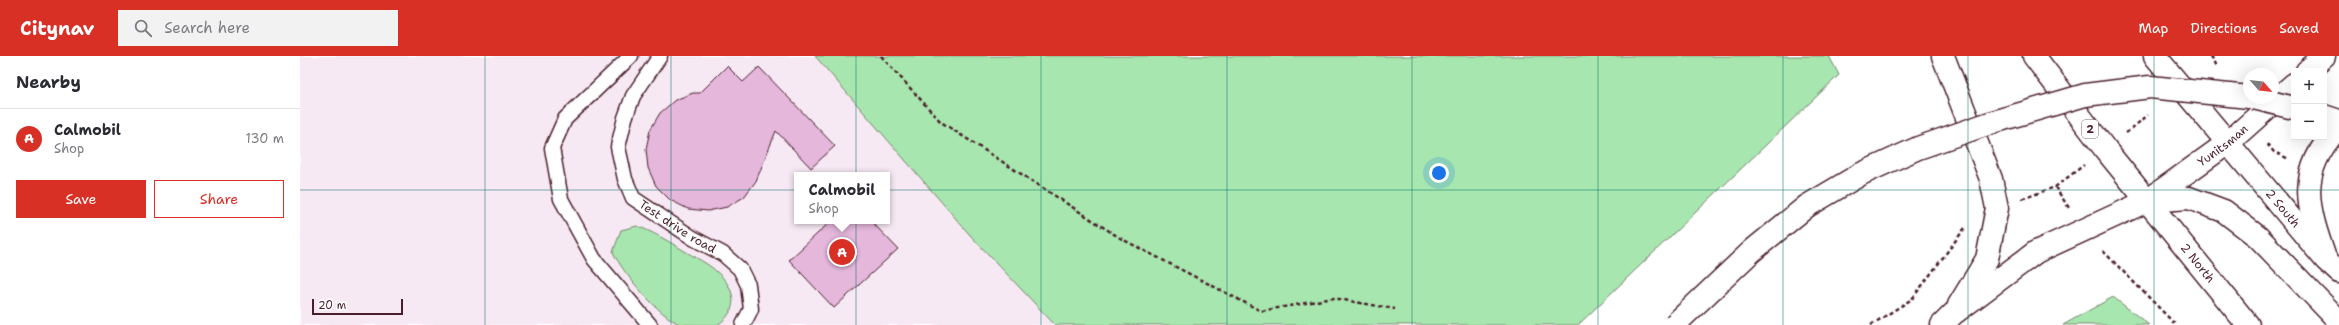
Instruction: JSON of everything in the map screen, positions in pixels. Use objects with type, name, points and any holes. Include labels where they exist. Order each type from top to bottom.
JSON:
[{"type":"main road","points":[[1943,56],[1991,179],[1996,208],[1987,259],[1948,320]]},
{"type":"main road","name":"2","points":[[2034,56],[2147,201]]},
{"type":"main road","name":"2 South","points":[[2155,56],[2181,90],[2229,142],[2332,266]]},
{"type":"main road","points":[[2311,68],[2324,56]]},
{"type":"main road","points":[[1674,325],[1752,251],[1807,206],[1861,174],[1918,148],[1993,122],[2084,96],[2150,87],[2243,96]]},
{"type":"main road","name":"Yunitsman","points":[[2147,201],[2229,142],[2291,87]]},
{"type":"main road","points":[[2278,104],[2291,107]]},
{"type":"main road","points":[[2327,117],[2339,121]]},
{"type":"main road","points":[[2332,266],[2312,218],[2308,192],[2312,169],[2318,154],[2339,127]]},
{"type":"main road","points":[[1948,320],[2036,252],[2147,201],[2189,198],[2224,211],[2258,237],[2339,321]]},
{"type":"main road","name":"2 North","points":[[2147,201],[2248,325]]},
{"type":"lane","points":[[631,56],[565,119],[552,148],[561,199],[594,259],[650,325]]},
{"type":"lane","name":"Test drive road","points":[[660,56],[633,96],[625,118],[618,147],[625,179],[633,198],[693,238],[723,254],[740,269],[748,285],[751,309],[742,325]]},
{"type":"path","points":[[881,56],[941,122],[1120,238],[1261,311],[1333,298],[1394,309]]},
{"type":"path","points":[[1872,325],[1912,299],[1969,222],[1996,208],[2055,187],[2181,90]]},
{"type":"path","points":[[2055,187],[2083,230],[2176,325]]},
{"type":"shaded area","points":[[300,56],[815,56],[970,235],[1055,325],[300,325]]},
{"type":"green space","points":[[815,56],[1829,56],[1839,75],[1578,325],[1055,325],[970,235]]},
{"type":"green space","points":[[637,226],[649,231],[705,263],[723,278],[728,285],[733,299],[729,313],[724,319],[717,325],[680,324],[663,313],[642,293],[624,270],[613,252],[621,230]]},
{"type":"green space","points":[[2113,297],[2149,325],[2063,325]]},
{"type":"building","points":[[727,66],[743,82],[759,67],[835,146],[811,168],[776,131],[756,181],[744,197],[727,207],[708,211],[688,209],[670,200],[656,186],[648,168],[646,149],[650,130],[660,113],[675,100],[693,93],[700,93]]},
{"type":"building","points":[[828,224],[874,224],[898,249],[834,308],[789,260]]},
{"type":"place","name":"Calmobil","points":[[842,252]]}]
